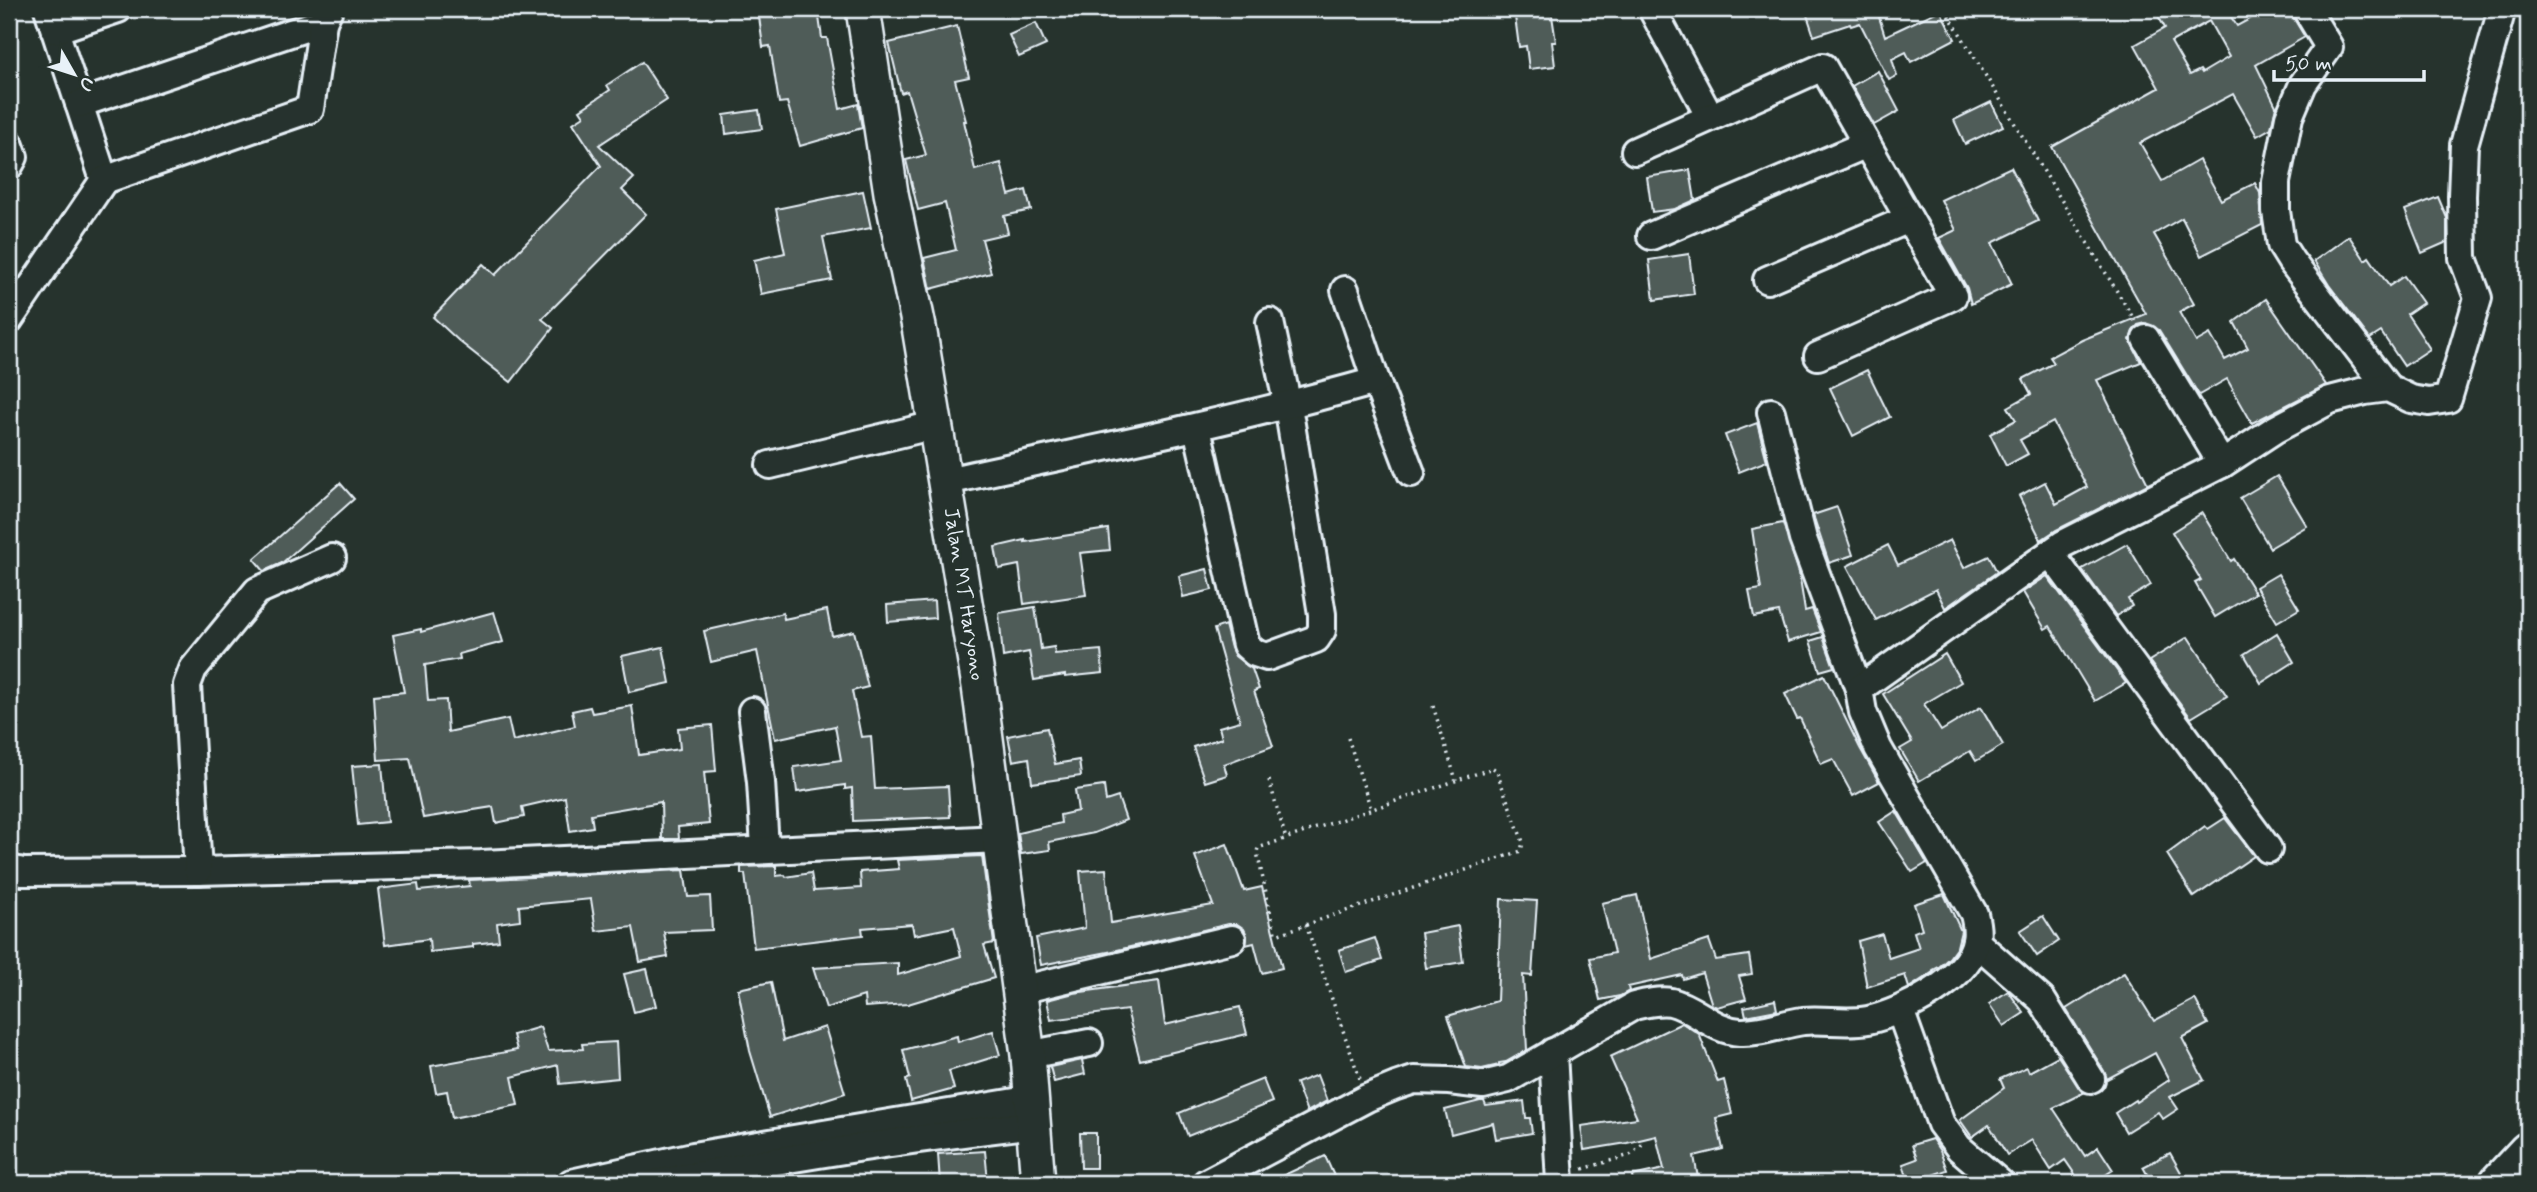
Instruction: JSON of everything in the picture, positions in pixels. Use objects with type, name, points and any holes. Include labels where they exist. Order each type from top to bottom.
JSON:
[{"type":"highway","points":[[2499,1183],[2528,1152]]},
{"type":"main road","name":"Jalan MT Haryono","points":[[863,9],[891,193],[919,327],[979,686],[1028,1055],[1038,1183]]},
{"type":"street","points":[[104,180],[52,19],[118,9]]},
{"type":"street","points":[[1652,9],[1710,117]]},
{"type":"street","points":[[2306,9],[2329,47],[2303,84],[2288,117],[2276,182],[2276,211],[2281,245],[2388,388]]},
{"type":"street","points":[[1859,689],[2063,544],[2222,464],[2274,430],[2330,400],[2388,388],[2420,401],[2448,399],[2479,298],[2463,258],[2464,145],[2502,9]]},
{"type":"street","points":[[9,320],[104,180],[310,109],[326,15],[79,104]]},
{"type":"street","points":[[1635,151],[1823,67],[1953,296],[1818,356]]},
{"type":"street","points":[[9,143],[15,157],[9,166]]},
{"type":"street","points":[[1651,236],[1867,144]]},
{"type":"street","points":[[1767,280],[1909,219]]},
{"type":"street","points":[[1345,290],[1411,473]]},
{"type":"street","points":[[1197,428],[1246,645],[1255,653],[1267,657],[1316,639],[1320,636],[1323,624],[1288,406],[1270,322]]},
{"type":"street","points":[[2146,339],[2222,464]]},
{"type":"street","points":[[946,481],[1197,428],[1376,381]]},
{"type":"street","points":[[1206,1183],[1367,1098],[1414,1080],[1496,1084],[1622,1011],[1654,1001],[1671,1002],[1714,1025],[1737,1032],[1764,1032],[1803,1021],[1866,1020],[1900,1010],[1922,1000],[1962,966],[1976,942],[1974,914],[1878,748],[1863,712],[1859,689],[1803,539],[1771,412]]},
{"type":"street","points":[[770,464],[935,425]]},
{"type":"street","points":[[2050,553],[2268,849]]},
{"type":"street","points":[[198,871],[187,685],[189,677],[257,591],[332,558]]},
{"type":"street","points":[[752,711],[761,782],[765,848]]},
{"type":"street","points":[[9,869],[23,872],[198,871],[481,864],[999,838]]},
{"type":"street","points":[[1020,990],[1232,939]]},
{"type":"street","points":[[1976,942],[2042,1000],[2091,1079]]},
{"type":"street","points":[[1900,1010],[1941,1124],[1959,1148],[2000,1183]]},
{"type":"street","points":[[1028,1055],[1089,1043]]},
{"type":"street","points":[[1553,1052],[1560,1183]]},
{"type":"street","points":[[571,1183],[693,1156],[1034,1111]]},
{"type":"street","points":[[656,1183],[719,1170],[926,1137],[1034,1111]]},
{"type":"path","points":[[1604,9],[1605,20]]},
{"type":"path","points":[[1945,9],[2146,339]]},
{"type":"path","points":[[1433,706],[1456,781]]},
{"type":"path","points":[[1348,738],[1371,810]]},
{"type":"path","points":[[1496,769],[1522,842],[1521,851],[1279,934],[1274,931],[1258,848],[1456,781],[1496,769]]},
{"type":"path","points":[[1269,780],[1286,839]]},
{"type":"path","points":[[1306,925],[1367,1098]]},
{"type":"path","points":[[1583,1169],[1630,1155],[1644,1142]]},
{"type":"building","points":[[758,9],[801,9],[802,13],[818,10],[822,38],[827,38],[840,109],[858,104],[862,128],[800,146],[787,102],[779,103],[770,46],[763,47]]},
{"type":"building","points":[[1514,9],[1551,9],[1556,42],[1552,42],[1555,66],[1529,69],[1526,46],[1519,47]]},
{"type":"building","points":[[1805,9],[1894,9],[1895,12],[1879,17],[1885,36],[1940,10],[1955,39],[1911,62],[1906,52],[1892,59],[1897,76],[1889,80],[1860,23],[1814,36]]},
{"type":"building","points":[[2154,9],[2230,9],[2227,11],[2237,26],[2268,9],[2290,9],[2305,37],[2256,65],[2276,106],[2271,128],[2257,136],[2233,94],[2140,143],[2162,181],[2199,160],[2221,200],[2255,183],[2260,193],[2262,225],[2201,256],[2182,218],[2154,234],[2194,304],[2179,312],[2196,342],[2210,334],[2225,360],[2248,348],[2234,322],[2266,299],[2326,385],[2252,423],[2227,379],[2199,395],[2159,330],[2146,323],[2138,325],[2130,340],[2141,362],[2097,380],[2148,484],[2041,540],[2019,496],[2045,482],[2056,504],[2087,487],[2053,422],[2020,440],[2028,454],[2006,466],[1990,434],[2016,420],[2008,407],[2031,394],[2023,379],[2054,363],[2050,357],[2082,340],[2146,314],[2052,147],[2159,88],[2135,45],[2165,28]],"holes":[[[2209,21],[2229,57],[2202,73],[2200,70],[2190,75],[2171,42]]]},
{"type":"building","points":[[1036,23],[1046,45],[1019,57],[1009,35]]},
{"type":"building","points":[[957,26],[969,77],[955,80],[975,170],[1001,163],[1009,195],[1026,190],[1031,210],[1004,216],[1008,233],[982,239],[991,273],[931,289],[924,258],[956,250],[945,203],[918,210],[906,160],[926,155],[907,91],[901,93],[889,43]]},
{"type":"building","points":[[642,62],[667,100],[599,145],[634,178],[622,190],[646,214],[542,319],[553,328],[511,382],[433,317],[483,264],[495,275],[601,166],[573,123],[584,116],[580,110],[610,90],[607,85]]},
{"type":"building","points":[[1878,71],[1899,111],[1874,125],[1852,86]]},
{"type":"building","points":[[1991,102],[2003,126],[1965,144],[1954,120]]},
{"type":"building","points":[[759,110],[762,129],[726,134],[724,115]]},
{"type":"building","points":[[2011,167],[2038,221],[1992,243],[2012,284],[1971,304],[1967,288],[1939,238],[1956,230],[1941,200]]},
{"type":"building","points":[[1690,170],[1695,200],[1675,209],[1652,212],[1647,177]]},
{"type":"building","points":[[863,191],[871,228],[823,237],[832,280],[761,294],[754,260],[785,253],[776,209]]},
{"type":"building","points":[[2438,197],[2447,218],[2447,242],[2422,253],[2405,210]]},
{"type":"building","points":[[2349,236],[2365,260],[2369,257],[2389,286],[2404,276],[2423,303],[2407,314],[2430,349],[2404,366],[2381,332],[2370,339],[2314,261]]},
{"type":"building","points":[[1689,254],[1694,294],[1654,300],[1649,260]]},
{"type":"building","points":[[1867,370],[1890,417],[1853,436],[1830,388]]},
{"type":"building","points":[[1757,423],[1767,461],[1739,472],[1725,435]]},
{"type":"building","points":[[2277,476],[2307,526],[2270,548],[2240,498]]},
{"type":"building","points":[[340,483],[354,499],[282,563],[264,571],[254,559]]},
{"type":"building","points":[[1837,507],[1853,555],[1829,563],[1813,515]]},
{"type":"building","points":[[2202,513],[2231,561],[2234,559],[2255,593],[2215,617],[2195,583],[2201,580],[2172,532]]},
{"type":"building","points":[[1783,523],[1799,573],[1805,611],[1812,609],[1821,632],[1788,642],[1779,612],[1754,617],[1749,591],[1761,589],[1752,529]]},
{"type":"building","points":[[1108,529],[1110,550],[1080,553],[1086,595],[1024,604],[1019,565],[999,569],[995,547],[1025,540]]},
{"type":"building","points":[[1950,540],[1964,568],[1989,556],[1997,572],[1945,608],[1936,589],[1876,620],[1847,566],[1888,545],[1898,565]]},
{"type":"building","points":[[2127,544],[2151,585],[2128,599],[2132,606],[2116,616],[2082,569]]},
{"type":"building","points":[[1207,569],[1212,590],[1183,597],[1179,576]]},
{"type":"building","points":[[2278,574],[2299,609],[2277,622],[2256,587]]},
{"type":"building","points":[[2047,576],[2126,683],[2095,701],[2050,626],[2045,629],[2023,592]]},
{"type":"building","points":[[934,601],[935,618],[888,622],[887,605]]},
{"type":"building","points":[[1035,607],[1041,649],[1054,647],[1055,654],[1101,650],[1103,673],[1034,680],[1029,652],[1003,657],[999,613]]},
{"type":"building","points":[[827,610],[832,636],[854,631],[868,687],[852,691],[861,737],[871,736],[875,789],[948,786],[950,817],[853,821],[852,788],[845,789],[845,785],[797,792],[794,767],[841,760],[835,726],[775,739],[757,651],[711,662],[704,631],[783,613],[784,619]]},
{"type":"building","points":[[494,612],[503,642],[459,654],[460,659],[425,665],[428,701],[446,700],[448,732],[508,719],[513,741],[575,726],[572,711],[590,707],[592,713],[632,706],[639,755],[680,749],[678,728],[712,725],[716,771],[704,772],[709,824],[678,827],[679,839],[662,839],[661,802],[591,814],[593,827],[570,831],[565,797],[522,807],[524,817],[496,823],[493,807],[423,818],[410,758],[378,760],[374,695],[404,692],[393,635],[421,629],[421,632]]},
{"type":"building","points":[[1225,625],[1235,656],[1252,669],[1259,689],[1254,691],[1273,746],[1224,764],[1227,775],[1205,782],[1193,747],[1222,738],[1219,727],[1240,721],[1214,629]]},
{"type":"building","points":[[2277,633],[2294,662],[2261,683],[2244,654]]},
{"type":"building","points":[[1823,637],[1834,667],[1820,671],[1810,641]]},
{"type":"building","points":[[2188,637],[2227,696],[2191,718],[2149,661]]},
{"type":"building","points":[[663,647],[670,683],[629,692],[622,656]]},
{"type":"building","points":[[1945,654],[1961,682],[1924,704],[1941,731],[1981,707],[2003,745],[1976,761],[1970,751],[1919,781],[1900,749],[1912,742],[1883,694]]},
{"type":"building","points":[[1824,675],[1879,782],[1853,796],[1833,759],[1821,764],[1800,718],[1797,719],[1785,694]]},
{"type":"building","points":[[1047,728],[1055,764],[1079,760],[1081,776],[1032,783],[1029,758],[1013,761],[1008,736]]},
{"type":"building","points":[[382,764],[387,822],[358,825],[352,766]]},
{"type":"building","points":[[1104,786],[1106,801],[1118,797],[1126,820],[1094,833],[1049,842],[1050,850],[1021,854],[1018,833],[1061,823],[1060,815],[1078,811],[1075,790]]},
{"type":"building","points":[[1896,811],[1927,863],[1912,872],[1879,822]]},
{"type":"building","points":[[2225,818],[2254,856],[2194,897],[2167,854],[2205,826],[2208,829]]},
{"type":"building","points":[[1227,844],[1244,891],[1262,887],[1282,968],[1262,973],[1254,943],[1246,945],[1247,936],[1244,929],[1237,924],[1041,965],[1036,938],[1085,928],[1080,871],[1106,869],[1111,923],[1213,905],[1195,856]]},
{"type":"building","points":[[982,856],[994,943],[984,945],[994,978],[908,1004],[865,1007],[864,996],[826,1008],[813,968],[898,963],[898,975],[961,956],[954,927],[914,935],[912,924],[862,928],[863,935],[754,948],[745,874],[741,874],[741,867],[776,866],[776,876],[786,877],[811,873],[814,891],[861,888],[860,872],[899,869],[897,860]]},
{"type":"building","points":[[684,870],[688,897],[710,896],[712,930],[664,932],[668,957],[640,962],[633,927],[596,931],[591,899],[519,906],[520,920],[497,923],[499,941],[473,944],[473,947],[430,952],[429,939],[385,945],[378,889],[418,884],[419,891],[470,886],[469,880]]},
{"type":"building","points":[[1944,894],[1961,931],[1957,947],[1949,958],[1909,988],[1905,975],[1867,987],[1858,941],[1882,934],[1889,958],[1919,948],[1914,932],[1922,929],[1914,904]]},
{"type":"building","points":[[1637,895],[1651,959],[1709,940],[1716,960],[1749,955],[1752,974],[1739,976],[1746,999],[1717,1007],[1712,1005],[1702,973],[1683,979],[1682,975],[1628,987],[1629,991],[1620,996],[1600,1000],[1590,958],[1614,953],[1602,903]]},
{"type":"building","points":[[1501,899],[1537,901],[1532,976],[1523,975],[1527,1050],[1499,1065],[1482,1069],[1466,1067],[1448,1016],[1497,1001]]},
{"type":"building","points":[[2043,916],[2059,941],[2037,956],[2020,931]]},
{"type":"building","points":[[1458,926],[1463,962],[1426,968],[1421,933]]},
{"type":"building","points":[[1375,938],[1382,960],[1346,972],[1339,950]]},
{"type":"building","points":[[647,969],[656,1006],[634,1012],[624,974]]},
{"type":"building","points":[[2124,973],[2154,1021],[2195,999],[2208,1024],[2182,1038],[2204,1080],[2170,1097],[2178,1109],[2163,1119],[2158,1112],[2126,1132],[2115,1113],[2169,1080],[2155,1053],[2107,1079],[2066,1009]]},
{"type":"building","points":[[1159,981],[1165,1025],[1240,1007],[1247,1034],[1140,1060],[1127,1010],[1051,1020],[1047,1000],[1074,993]]},
{"type":"building","points":[[771,982],[783,1041],[825,1027],[845,1093],[770,1117],[750,1051],[738,989]]},
{"type":"building","points":[[2008,991],[2024,1013],[2004,1026],[1989,1004]]},
{"type":"building","points":[[1775,1000],[1777,1010],[1746,1016],[1744,1007]]},
{"type":"building","points":[[1682,1023],[1699,1034],[1718,1082],[1724,1080],[1732,1114],[1716,1118],[1723,1149],[1694,1156],[1699,1183],[1633,1183],[1632,1176],[1664,1169],[1656,1136],[1584,1150],[1581,1126],[1637,1118],[1610,1057]]},
{"type":"building","points":[[540,1027],[548,1051],[583,1049],[582,1044],[616,1042],[618,1078],[560,1084],[558,1065],[512,1077],[518,1105],[452,1118],[447,1091],[436,1093],[431,1066],[517,1050],[513,1035]]},
{"type":"building","points":[[993,1031],[1000,1055],[949,1071],[954,1089],[911,1101],[906,1080],[910,1078],[903,1050],[957,1036],[958,1042]]},
{"type":"building","points":[[2058,1056],[2083,1093],[2053,1108],[2085,1156],[2098,1147],[2113,1170],[2093,1183],[2081,1183],[2065,1160],[2051,1170],[2032,1140],[2007,1155],[1989,1125],[1972,1137],[1960,1120],[2004,1088],[2000,1079],[2027,1067],[2029,1072]]},
{"type":"building","points":[[1082,1060],[1085,1074],[1054,1082],[1050,1067]]},
{"type":"building","points":[[1317,1075],[1327,1101],[1307,1112],[1296,1083]]},
{"type":"building","points":[[1263,1079],[1272,1102],[1188,1136],[1179,1113]]},
{"type":"building","points":[[1484,1101],[1486,1106],[1524,1101],[1526,1118],[1530,1118],[1532,1133],[1496,1139],[1493,1123],[1451,1134],[1445,1110]]},
{"type":"building","points":[[1080,1133],[1096,1133],[1096,1168],[1081,1168]]},
{"type":"building","points":[[1932,1139],[1947,1170],[1909,1183],[1903,1164],[1917,1159],[1912,1145]]},
{"type":"building","points":[[985,1151],[988,1181],[940,1183],[938,1154]]},
{"type":"building","points":[[2170,1153],[2187,1183],[2152,1183],[2143,1167]]},
{"type":"building","points":[[1325,1156],[1334,1176],[1319,1183],[1267,1183]]}]
